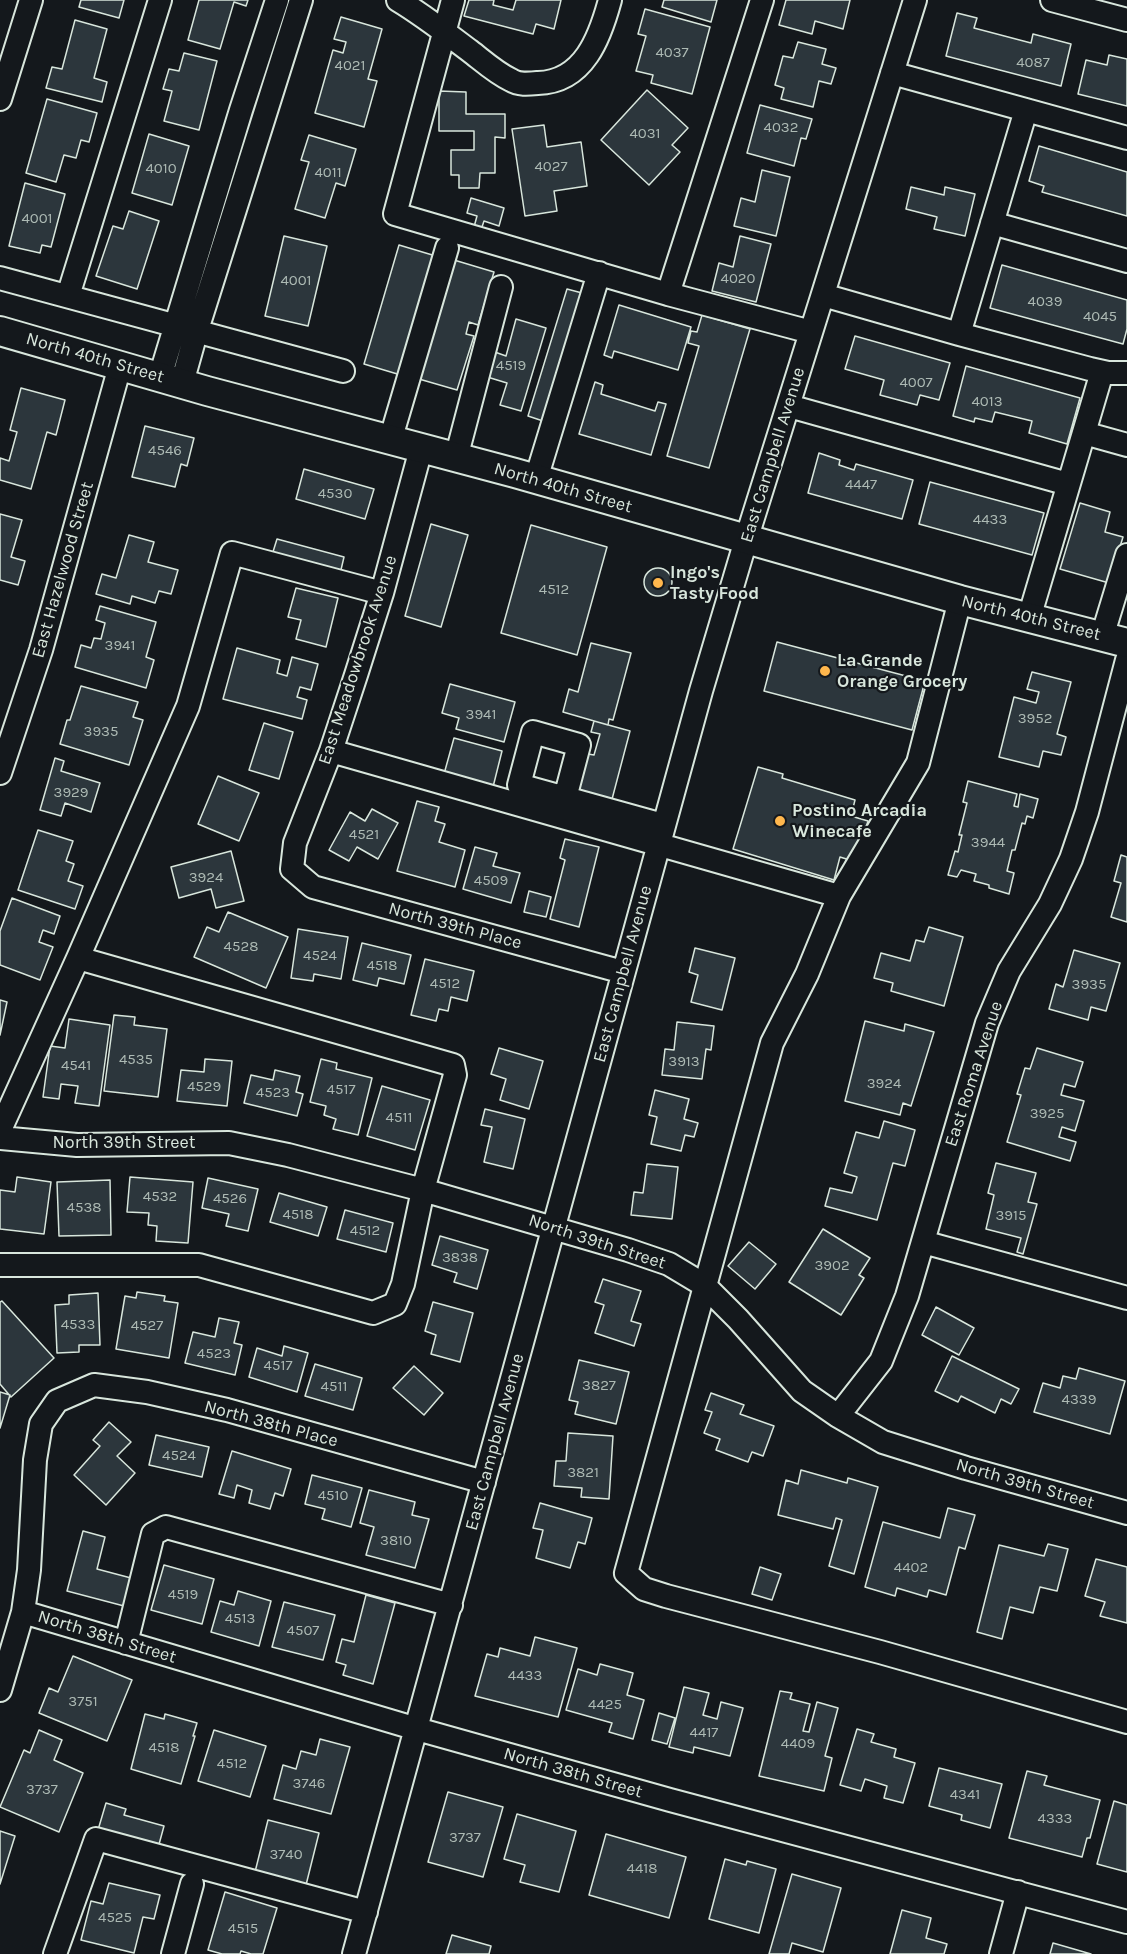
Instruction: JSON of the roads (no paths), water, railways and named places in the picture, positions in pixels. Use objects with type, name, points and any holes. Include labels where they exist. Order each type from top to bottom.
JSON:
[{"type":"main road","name":"North 40th Street","points":[[0,331],[390,441],[536,479],[960,600],[1115,640]]},
{"type":"street","points":[[0,99],[31,0]]},
{"type":"street","points":[[68,296],[160,0]]},
{"type":"street","points":[[171,380],[175,326],[277,0]]},
{"type":"street","points":[[171,380],[196,333],[301,0]]},
{"type":"street","points":[[398,0],[445,32],[498,73],[519,84],[544,83],[561,78],[576,69],[590,53],[601,33],[610,0]]},
{"type":"street","points":[[453,0],[395,214],[668,294],[810,332]]},
{"type":"street","points":[[668,294],[762,0]]},
{"type":"street","name":"East Campbell Avenue","points":[[354,1954],[661,834],[746,540],[915,0]]},
{"type":"street","points":[[1054,0],[1127,20]]},
{"type":"street","points":[[892,73],[1127,138]]},
{"type":"street","points":[[241,110],[264,117]]},
{"type":"street","points":[[959,334],[1026,110]]},
{"type":"street","points":[[992,223],[1127,261]]},
{"type":"street","points":[[390,441],[447,248]]},
{"type":"street","points":[[536,479],[599,273]]},
{"type":"street","points":[[0,278],[196,333],[344,371]]},
{"type":"street","points":[[456,458],[501,287]]},
{"type":"street","points":[[823,295],[1102,372],[1127,373]]},
{"type":"street","name":"East Hazelwood Street","points":[[0,773],[41,650],[120,366]]},
{"type":"street","points":[[1029,618],[1102,372]]},
{"type":"street","points":[[789,405],[1068,484]]},
{"type":"street","points":[[1084,433],[1127,445]]},
{"type":"street","name":"East Meadowbrook Avenue","points":[[292,869],[295,843],[331,751],[382,593],[422,449]]},
{"type":"street","points":[[0,1130],[188,706],[232,554],[382,593]]},
{"type":"street","points":[[1115,640],[1127,555]]},
{"type":"street","points":[[960,600],[918,762],[839,896],[807,974],[772,1043],[626,1573],[644,1589],[666,1596],[880,1652],[1127,1722]]},
{"type":"street","name":"East Roma Avenue","points":[[838,1416],[880,1361],[907,1296],[987,1023],[1009,971],[1050,904],[1071,859],[1087,812],[1127,660]]},
{"type":"street","points":[[331,751],[661,834]]},
{"type":"street","points":[[565,798],[839,896]]},
{"type":"street","name":"North 39th Place","points":[[292,869],[313,887],[624,972]]},
{"type":"street","points":[[0,1265],[199,1265],[373,1313],[395,1304],[403,1284],[423,1190],[455,1075],[453,1065],[78,958]]},
{"type":"street","name":"North 39th Street","points":[[0,1138],[77,1145],[229,1143],[288,1155],[423,1190],[553,1227],[669,1264],[704,1285],[738,1319],[802,1391],[838,1416],[883,1442],[1127,1513]]},
{"type":"street","points":[[922,1242],[1127,1298]]},
{"type":"street","name":"North 38th Place","points":[[23,1612],[29,1570],[34,1460],[41,1424],[57,1401],[94,1385],[147,1392],[227,1410],[484,1482]]},
{"type":"street","points":[[126,1642],[153,1534],[166,1527],[451,1605]]},
{"type":"street","points":[[0,1690],[23,1612]]},
{"type":"street","name":"North 38th Street","points":[[23,1612],[417,1729],[670,1800],[1127,1922]]},
{"type":"street","points":[[55,1954],[96,1839],[366,1912]]},
{"type":"street","points":[[173,1954],[192,1884]]},
{"type":"street","points":[[1001,1954],[1018,1892]]},
{"type":"place","name":"Ingo's Tasty Food","points":[[658,583]]},
{"type":"place","name":"La Grande Orange Grocery","points":[[825,671]]},
{"type":"place","name":"Postino Arcadia Winecafe","points":[[780,821]]}]
